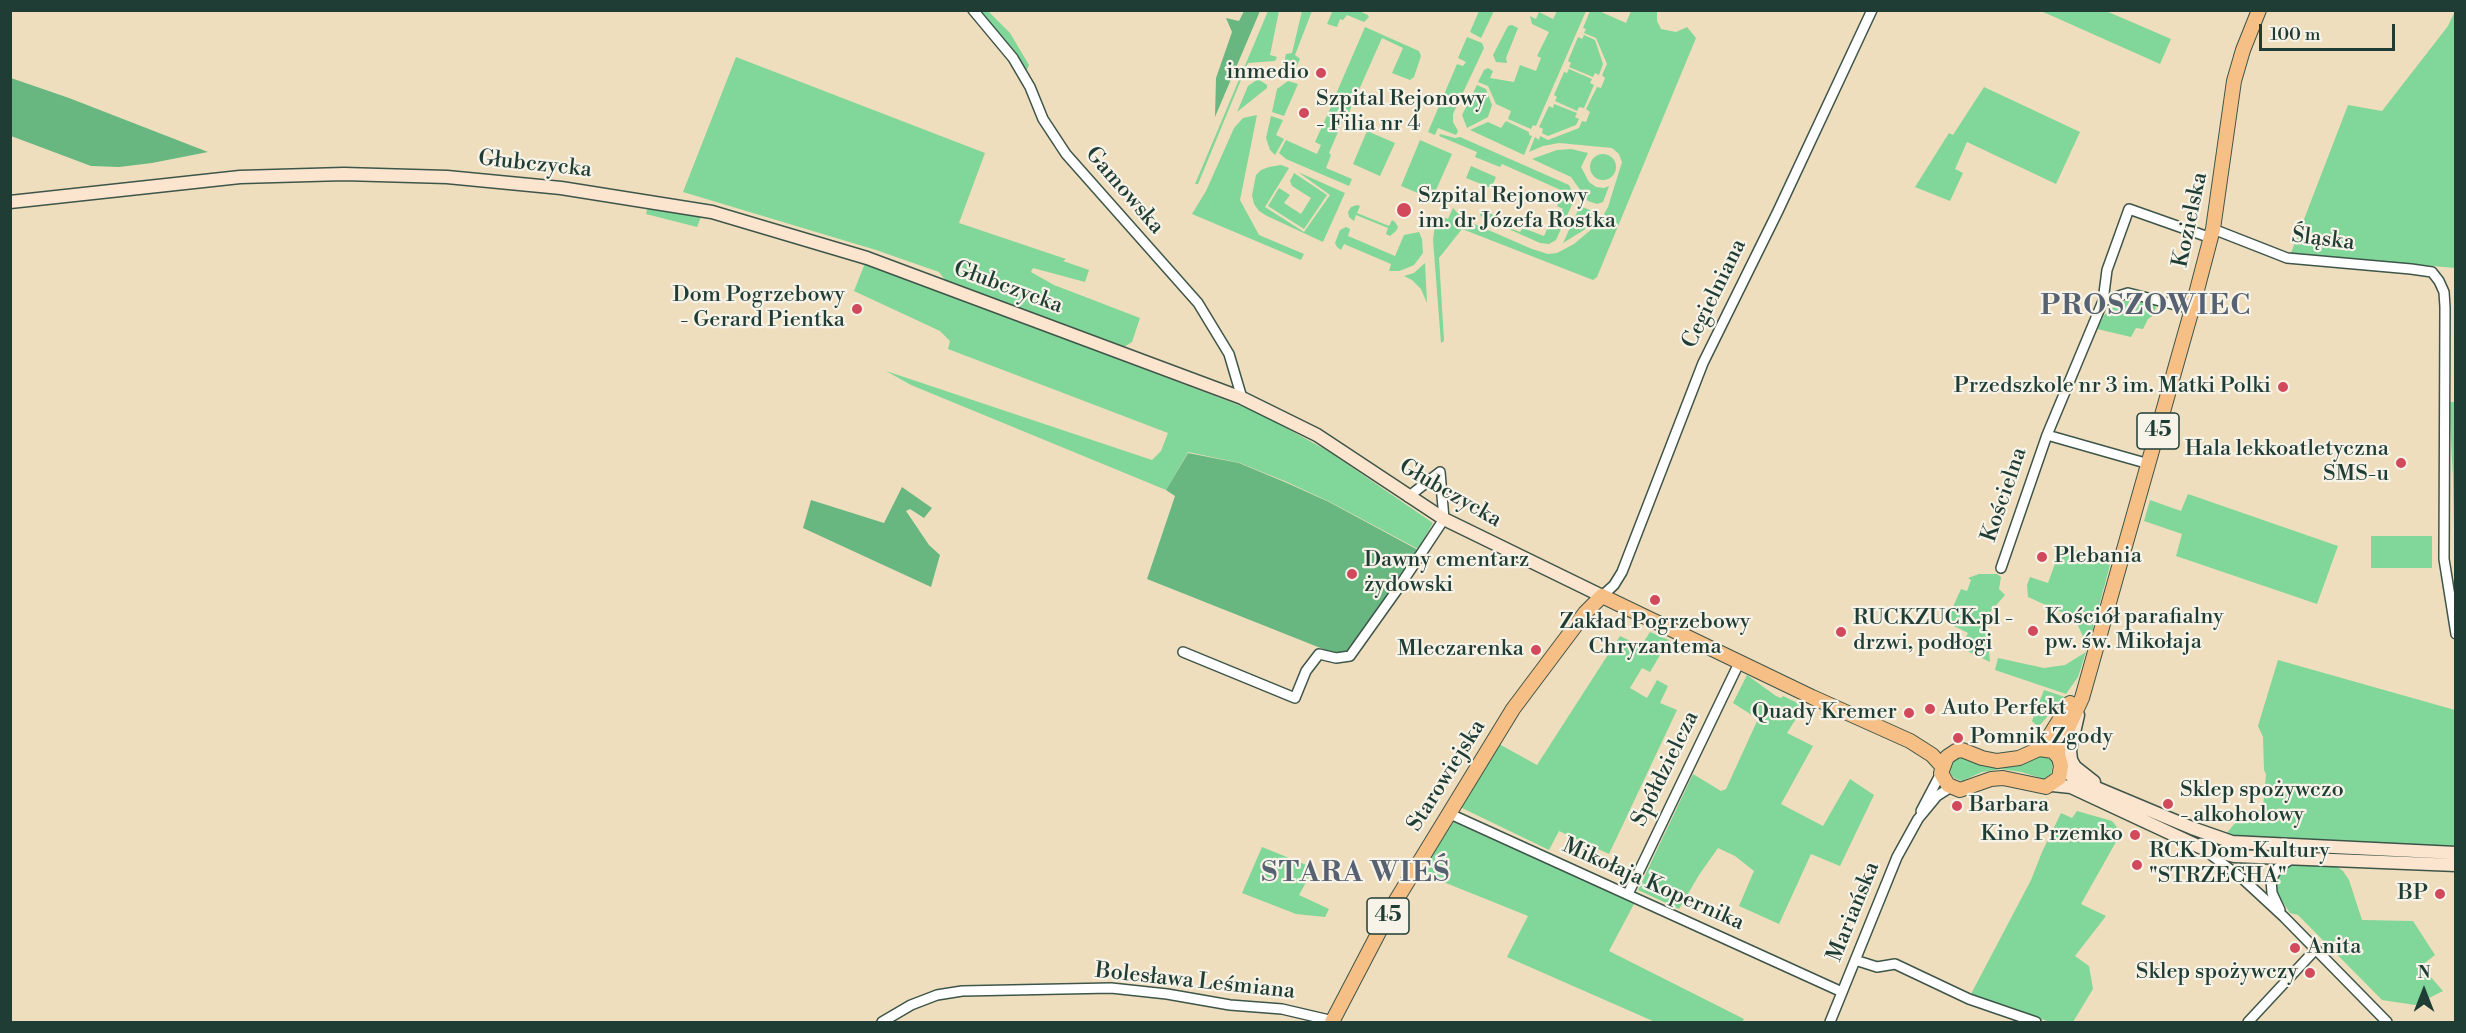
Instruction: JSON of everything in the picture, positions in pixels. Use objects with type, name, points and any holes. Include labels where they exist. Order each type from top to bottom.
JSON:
[{"type":"main road","name":"Kozielska","points":[[2059,760],[2082,698],[2212,234],[2234,81],[2243,50],[2259,10]]},
{"type":"main road","name":"Głubczycka","points":[[10,202],[240,177],[344,174],[447,177],[591,192],[712,212],[830,245],[1242,398],[1317,435],[1444,519],[1812,697],[1910,741],[1932,755],[1942,769],[1944,780],[1951,787]]},
{"type":"main road","name":"Starowiejska","points":[[1331,1022],[1387,917],[1448,813],[1522,696],[1585,614],[1602,596]]},
{"type":"main road","name":"Kozielska","points":[[2042,748],[2086,679]]},
{"type":"main road","points":[[2082,698],[2070,750],[2071,760],[2079,771],[2107,791]]},
{"type":"main road","name":"Głubczycka","points":[[1910,741],[1952,752],[1962,750],[1982,758],[2006,760],[2019,758],[2042,748]]},
{"type":"main road","points":[[2042,748],[2059,760],[2075,779],[2192,828],[2232,842],[2456,853]]},
{"type":"main road","points":[[1942,769],[1952,752]]},
{"type":"main road","name":"45","points":[[2052,785],[2059,778],[2059,760]]},
{"type":"main road","points":[[1951,787],[1965,789],[1984,781],[2003,778],[2042,788],[2052,785],[2071,787],[2202,848],[2234,856],[2456,865]]},
{"type":"street","name":"Gamowska","points":[[973,10],[1013,58],[1030,87],[1043,119],[1066,154],[1198,303],[1228,354],[1242,398]]},
{"type":"street","name":"Cegielniana","points":[[1602,596],[1614,585],[1622,572],[1703,363],[1778,211],[1872,10]]},
{"type":"street","name":"Kościelna","points":[[2001,568],[2047,435],[2103,301],[2107,270],[2129,209],[2212,234]]},
{"type":"street","name":"Śląska","points":[[2212,234],[2287,258],[2411,269],[2432,273],[2444,292],[2444,559],[2456,634]]},
{"type":"street","points":[[2103,301],[2128,292],[2192,309]]},
{"type":"street","name":"Kościelna","points":[[2047,435],[2149,464]]},
{"type":"street","points":[[1183,652],[1295,698],[1306,671],[1318,654],[1336,658],[1350,656],[1444,519],[1440,472],[1408,497]]},
{"type":"street","name":"Spółdzielcza","points":[[1628,894],[1740,661]]},
{"type":"street","name":"Mariańska","points":[[1830,1023],[1897,856],[1942,769]]},
{"type":"street","name":"Mariańska","points":[[1918,819],[1937,796],[1951,787]]},
{"type":"street","name":"Mikołaja Kopernika","points":[[1448,813],[1842,992]]},
{"type":"street","points":[[2202,848],[2244,880],[2284,917],[2387,1023]]},
{"type":"street","points":[[2284,917],[2272,893],[2271,882],[2276,871],[2291,859]]},
{"type":"street","points":[[2248,1023],[2315,950]]},
{"type":"street","points":[[1855,960],[1877,967],[1895,964],[1969,999],[2036,1023]]},
{"type":"street","name":"Bolesława Leśmiana","points":[[882,1023],[911,1005],[945,994],[985,989],[1111,988],[1167,994],[1230,1005],[1282,1009],[1331,1022]]},
{"type":"green space","points":[[1333,10],[1359,11],[1369,17],[1364,22],[1347,15],[1343,20],[1340,19],[1337,27],[1327,24]]},
{"type":"green space","points":[[975,11],[988,11],[1010,33],[1029,65],[1026,72]]},
{"type":"green space","points":[[1244,11],[1260,11],[1215,117],[1216,78],[1232,32],[1226,18],[1239,21]]},
{"type":"green space","points":[[1268,11],[1279,11],[1270,55],[1277,57],[1275,61],[1248,63],[1198,184],[1195,184]]},
{"type":"green space","points":[[1302,11],[1312,11],[1295,55],[1300,59],[1295,69],[1286,70],[1283,67],[1286,54],[1292,53]]},
{"type":"green space","points":[[1479,11],[1494,11],[1481,38],[1470,32]]},
{"type":"green space","points":[[1557,11],[1586,11],[1536,126],[1533,125],[1531,129],[1508,119],[1511,111],[1496,104],[1488,86],[1478,82],[1484,70],[1488,68],[1493,71],[1490,78],[1514,82],[1520,65],[1536,71],[1541,58],[1537,56],[1549,32],[1532,24],[1530,16],[1536,19],[1539,12],[1553,19]]},
{"type":"green space","points":[[1590,11],[1599,11],[1626,23],[1631,11],[1657,11],[1657,21],[1661,29],[1676,32],[1687,27],[1696,38],[1597,277],[1593,280],[1462,229],[1439,258],[1444,341],[1441,343],[1433,240],[1438,215],[1448,219],[1453,208],[1463,219],[1548,254],[1557,253],[1574,244],[1599,223],[1608,207],[1622,162],[1619,154],[1612,148],[1559,143],[1529,152],[1535,137],[1539,140],[1540,136],[1548,140],[1579,128],[1582,121],[1586,122],[1590,112],[1586,109],[1597,87],[1601,88],[1605,78],[1602,75],[1607,64],[1596,38],[1584,33],[1586,29],[1583,28]]},
{"type":"green space","points":[[2041,11],[2106,11],[2171,39],[2160,64]]},
{"type":"green space","points":[[2455,11],[2455,268],[2291,253],[2348,105],[2382,111],[2448,26]]},
{"type":"green space","points":[[1508,26],[1518,28],[1506,58],[1507,63],[1496,62],[1493,55]]},
{"type":"green space","points":[[1365,27],[1419,51],[1421,56],[1414,77],[1410,80],[1392,73],[1403,48],[1382,38],[1354,101],[1336,94]]},
{"type":"green space","points":[[1584,35],[1595,40],[1603,64],[1599,75],[1595,73],[1593,77],[1569,67],[1571,63],[1568,61],[1578,37],[1582,39]]},
{"type":"green space","points":[[1467,37],[1482,43],[1484,48],[1453,114],[1453,122],[1458,131],[1456,135],[1438,128],[1435,135],[1428,132],[1457,64],[1463,66],[1466,62],[1458,58]]},
{"type":"green space","points":[[736,57],[985,153],[959,223],[1066,259],[1063,261],[1089,270],[1085,282],[1033,268],[1031,272],[1054,285],[1140,318],[1132,342],[1124,347],[946,281],[939,272],[876,250],[683,192]]},
{"type":"green space","points":[[1569,69],[1592,79],[1590,83],[1594,85],[1584,108],[1579,107],[1577,111],[1555,101],[1557,97],[1554,95],[1564,72],[1567,73]]},
{"type":"green space","points":[[11,78],[208,152],[119,167],[91,166],[11,136]]},
{"type":"green space","points":[[1258,79],[1267,85],[1267,88],[1237,112],[1248,86]]},
{"type":"green space","points":[[1288,81],[1298,84],[1284,116],[1272,112],[1277,89]]},
{"type":"green space","points":[[1477,85],[1486,89],[1492,105],[1488,117],[1467,128],[1462,115]]},
{"type":"green space","points":[[1984,87],[2080,132],[2056,184],[1967,142],[1955,169],[1963,173],[1950,201],[1915,187],[1949,133],[1953,135]]},
{"type":"green space","points":[[1335,98],[1352,105],[1349,113],[1346,113],[1329,153],[1331,155],[1326,168],[1352,179],[1349,186],[1286,159],[1279,153],[1286,140],[1317,154],[1321,145],[1315,142]]},
{"type":"green space","points":[[1554,104],[1577,113],[1575,117],[1579,119],[1576,125],[1548,136],[1542,133],[1543,129],[1539,127],[1549,106],[1553,108]]},
{"type":"green space","points":[[1257,115],[1240,200],[1259,235],[1304,254],[1301,260],[1192,214],[1206,191],[1234,128],[1243,118]]},
{"type":"green space","points":[[1271,116],[1283,120],[1276,135],[1284,139],[1275,155],[1270,150],[1266,138]]},
{"type":"green space","points":[[1506,121],[1529,132],[1532,136],[1524,155],[1470,130],[1488,122],[1501,128]]},
{"type":"green space","points":[[1367,131],[1395,143],[1380,176],[1353,164]]},
{"type":"green space","points":[[1440,134],[1460,137],[1569,185],[1575,198],[1556,240],[1549,244],[1540,243],[1480,215],[1482,210],[1513,223],[1512,229],[1520,232],[1523,228],[1544,236],[1555,211],[1560,213],[1563,209],[1557,206],[1563,191],[1502,164],[1500,167],[1475,157],[1477,152],[1439,136]]},
{"type":"green space","points":[[1420,140],[1452,154],[1432,199],[1401,186]]},
{"type":"green space","points":[[1571,149],[1588,153],[1581,167],[1589,182],[1596,187],[1609,186],[1603,202],[1597,204],[1588,201],[1571,177],[1532,159],[1557,150]]},
{"type":"green space","points":[[1603,154],[1612,158],[1616,167],[1612,176],[1603,180],[1594,176],[1590,167],[1594,158]]},
{"type":"green space","points":[[1281,165],[1289,168],[1265,207],[1304,232],[1330,195],[1298,172],[1345,193],[1323,242],[1267,216],[1254,204],[1252,195],[1256,175],[1261,170]]},
{"type":"green space","points":[[1471,166],[1496,177],[1491,188],[1466,178]]},
{"type":"green space","points":[[1294,173],[1327,195],[1304,229],[1268,206],[1279,188],[1290,195],[1284,203],[1301,214],[1311,198],[1292,186],[1290,181]]},
{"type":"green space","points":[[648,206],[702,214],[697,227],[646,214]]},
{"type":"green space","points":[[1360,206],[1357,213],[1389,226],[1392,220],[1395,222],[1398,227],[1396,231],[1390,236],[1386,234],[1388,228],[1356,215],[1354,221],[1349,217],[1348,212],[1351,207]]},
{"type":"green space","points":[[1580,206],[1597,213],[1584,230],[1563,243]]},
{"type":"green space","points":[[1346,227],[1350,229],[1348,236],[1395,256],[1404,235],[1419,232],[1423,253],[1414,265],[1399,271],[1389,271],[1391,264],[1344,244],[1341,250],[1337,247],[1335,243],[1340,230]]},
{"type":"green space","points":[[865,263],[1257,412],[1328,451],[1433,523],[1418,549],[1287,482],[1240,463],[1188,452],[1166,490],[911,385],[886,371],[1152,460],[1161,451],[1168,433],[948,349],[950,341],[940,331],[854,291]]},
{"type":"green space","points":[[1425,263],[1427,303],[1421,289],[1404,276],[1414,273]]},
{"type":"green space","points":[[2136,299],[2157,302],[2154,315],[2148,319],[2143,329],[2136,328],[2131,337],[2097,329],[2104,315],[2120,302]]},
{"type":"green space","points":[[2449,402],[2456,402],[2455,583],[2453,477]]},
{"type":"green space","points":[[1188,453],[1239,463],[1287,483],[1329,502],[1418,550],[1347,654],[1339,655],[1328,651],[1147,579],[1175,496],[1166,490]]},
{"type":"green space","points":[[902,487],[932,508],[924,518],[910,509],[906,511],[929,545],[940,555],[931,587],[803,528],[811,500],[884,523]]},
{"type":"green space","points":[[2188,494],[2338,546],[2317,604],[2176,556],[2182,534],[2144,521],[2150,500],[2181,511]]},
{"type":"green space","points":[[2371,536],[2432,536],[2432,568],[2371,568]]},
{"type":"green space","points":[[2062,544],[2110,565],[2089,643],[2086,643],[2076,621],[2070,616],[2028,597],[2027,585],[2030,577],[2048,583]]},
{"type":"green space","points":[[1979,574],[1997,574],[2001,577],[1999,589],[2005,595],[1986,617],[1990,662],[1961,648],[1968,633],[1946,622],[1961,589],[1967,591],[1971,580],[1968,578]]},
{"type":"green space","points":[[1650,632],[1669,640],[1650,672],[1642,668],[1630,688],[1647,698],[1657,680],[1668,686],[1660,703],[1677,710],[1609,854],[1559,831],[1549,850],[1460,807],[1499,744],[1537,765],[1620,636],[1641,646]]},
{"type":"green space","points":[[2086,652],[2078,677],[2066,694],[1995,670],[1998,658],[2044,668],[2065,665]]},
{"type":"green space","points":[[2278,660],[2455,710],[2455,846],[2261,839],[2225,835],[2236,822],[2263,808],[2266,774],[2263,737],[2258,726]]},
{"type":"green space","points":[[1747,675],[1776,696],[1781,698],[1783,696],[1804,706],[1787,733],[1813,746],[1781,804],[1823,826],[1850,779],[1874,795],[1840,866],[1811,854],[1779,924],[1739,906],[1754,871],[1735,856],[1718,848],[1679,909],[1638,890],[1693,774],[1721,791],[1726,789],[1758,719],[1733,703]]},
{"type":"green space","points":[[2044,690],[2065,697],[2038,727],[2032,721]]},
{"type":"green space","points":[[2041,755],[2053,763],[2051,774],[2044,779],[2001,769],[1982,772],[1962,781],[1954,778],[1949,771],[1949,765],[1955,758]]},
{"type":"green space","points":[[2077,811],[2112,821],[2120,831],[2114,838],[2105,834],[2117,840],[2081,904],[2106,916],[2075,956],[2089,966],[2093,989],[2073,1022],[2050,1022],[1971,994],[2031,880],[2061,813],[2072,818]]},
{"type":"green space","points":[[1453,822],[1635,902],[1609,951],[1744,1019],[1742,1022],[1655,1022],[1507,957],[1528,916],[1421,873]]},
{"type":"green space","points":[[1262,847],[1314,868],[1299,895],[1329,909],[1325,917],[1296,914],[1242,893]]},
{"type":"green space","points":[[2291,865],[2336,866],[2343,871],[2349,880],[2362,920],[2413,921],[2435,955],[2421,966],[2443,991],[2415,1005],[2382,1000],[2298,915],[2290,913],[2277,893],[2275,883],[2283,869]]},
{"type":"place","name":"inmedio","points":[[1321,73]]},
{"type":"place","name":"Szpital Rejonowy - Filia nr 4","points":[[1304,113]]},
{"type":"place","name":"Szpital Rejonowy im. dr Józefa Rostka","points":[[1404,210]]},
{"type":"place","name":"Dom Pogrzebowy - Gerard Pientka","points":[[857,309]]},
{"type":"place","name":"Przedszkole nr 3 im. Matki Polki","points":[[2283,387]]},
{"type":"place","name":"Hala lekkoatletyczna SMS-u","points":[[2401,463]]},
{"type":"place","name":"Plebania","points":[[2042,557]]},
{"type":"place","name":"Dawny cmentarz żydowski","points":[[1352,574]]},
{"type":"place","name":"Zakład Pogrzebowy Chryzantema","points":[[1655,600]]},
{"type":"place","name":"Kościół parafialny pw. św. Mikołaja","points":[[2033,631]]},
{"type":"place","name":"RUCKZUCK.pl - drzwi, podłogi","points":[[1841,632]]},
{"type":"place","name":"Mleczarenka","points":[[1536,650]]},
{"type":"place","name":"Auto Perfekt","points":[[1930,709]]},
{"type":"place","name":"Quady Kremer","points":[[1909,713]]},
{"type":"place","name":"Pomnik Zgody","points":[[1958,738]]},
{"type":"place","name":"Sklep spożywczo - alkoholowy","points":[[2168,804]]},
{"type":"place","name":"Barbara","points":[[1957,806]]},
{"type":"place","name":"Kino Przemko","points":[[2135,835]]},
{"type":"place","name":"RCK Dom Kultury \"STRZECHA\"","points":[[2137,865]]},
{"type":"place","name":"BP","points":[[2440,894]]},
{"type":"place","name":"Anita","points":[[2295,948]]},
{"type":"place","name":"Sklep spożywczy","points":[[2310,973]]},
{"type":"district","name":"PROSZOWIEC","points":[[2146,307]]},
{"type":"district","name":"STARA WIEŚ","points":[[1356,874]]}]
